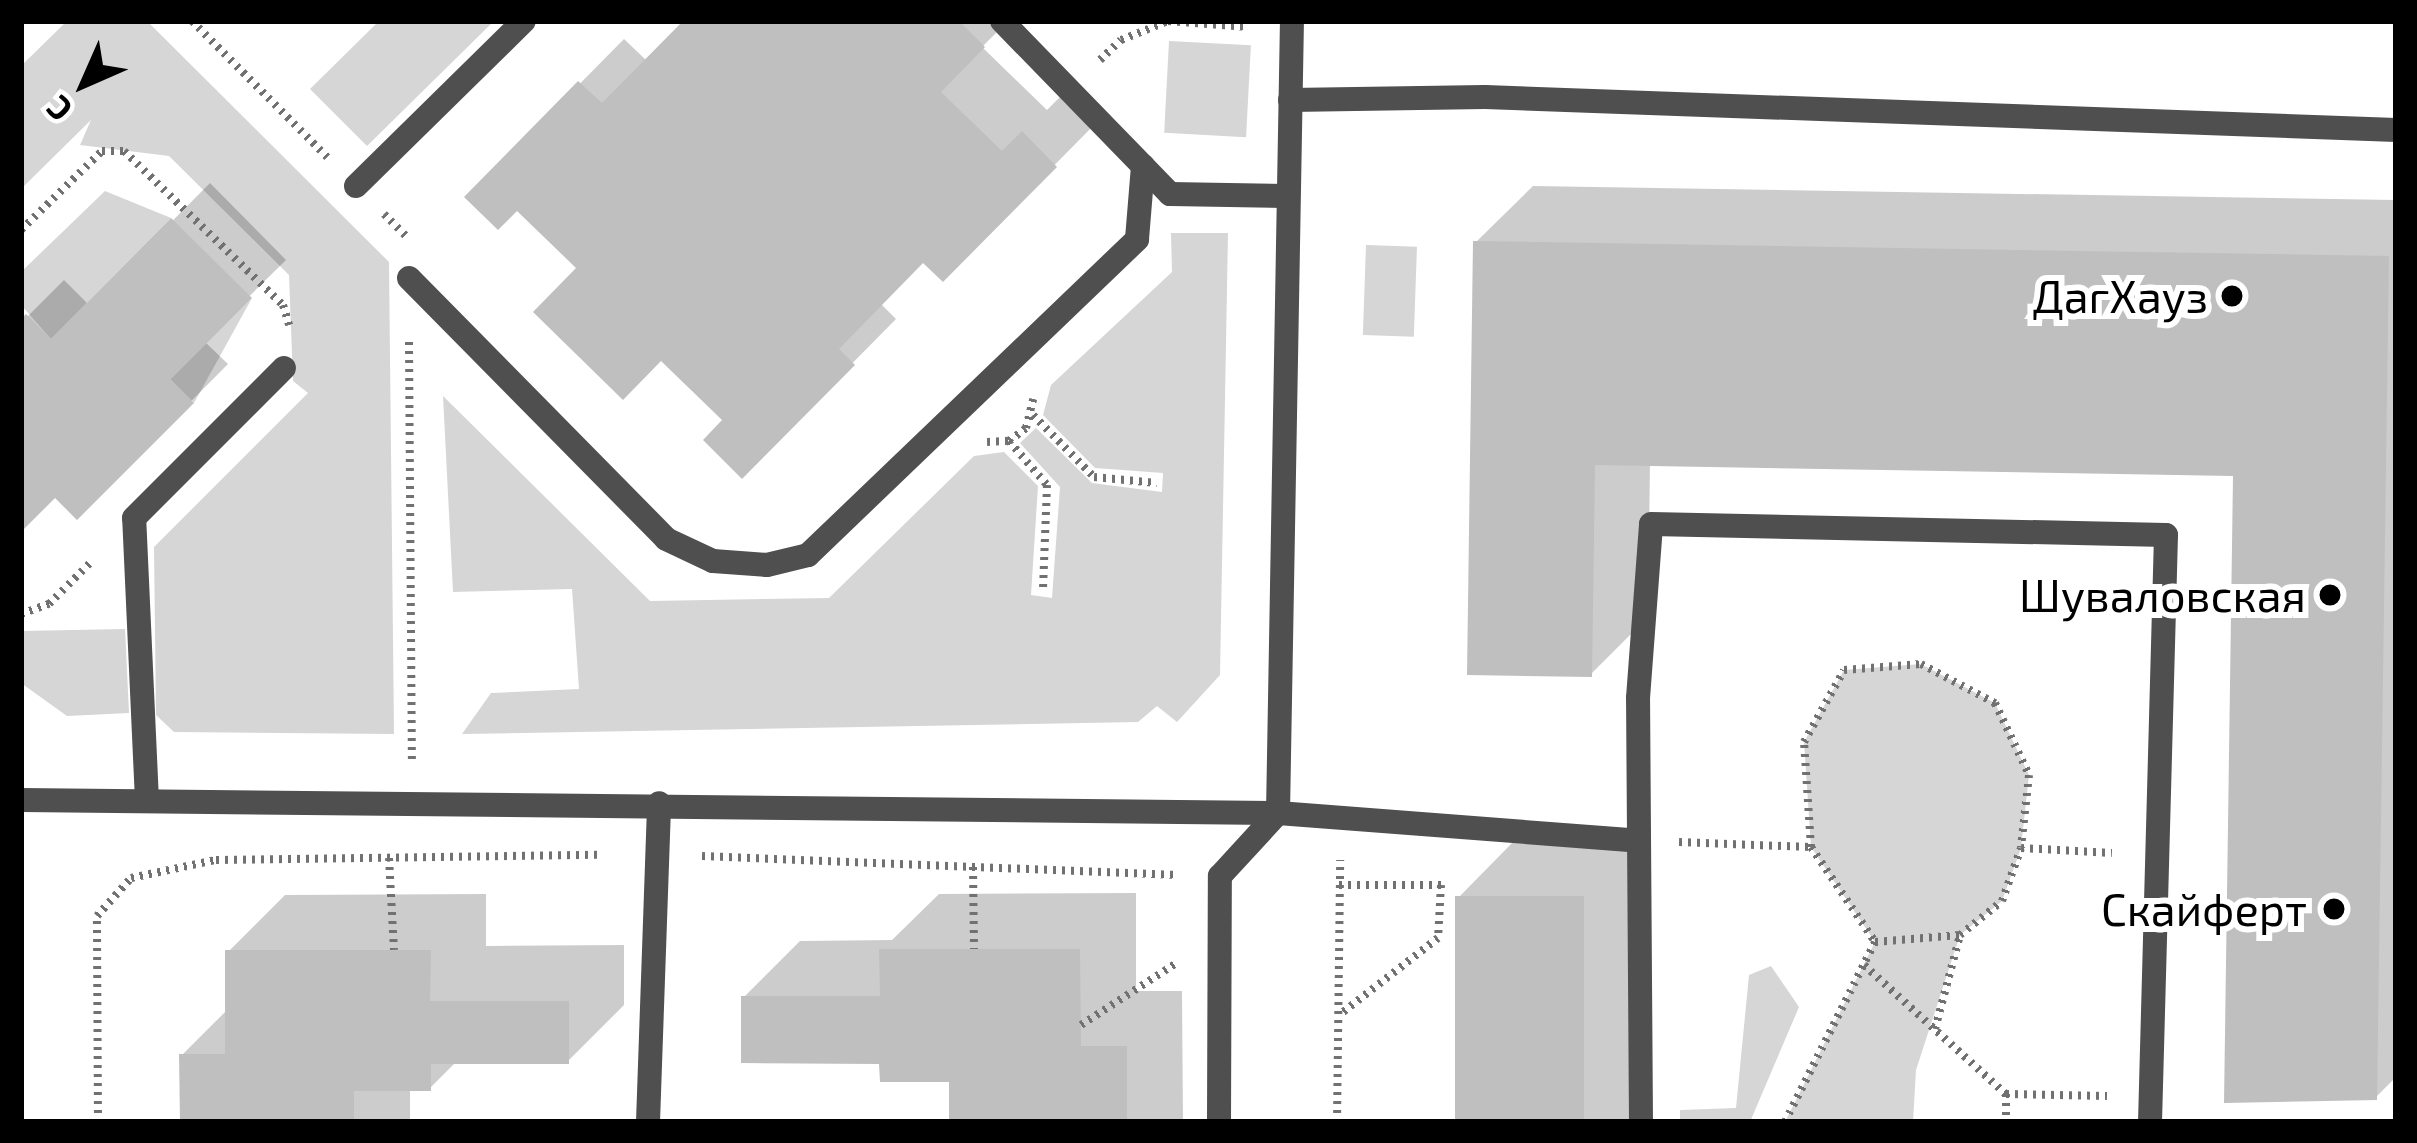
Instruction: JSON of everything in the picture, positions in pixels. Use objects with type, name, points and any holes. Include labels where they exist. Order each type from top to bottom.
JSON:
[{"type":"lane","points":[[356,186],[524,21]]},
{"type":"lane","points":[[1002,21],[1170,194],[1288,196]]},
{"type":"lane","points":[[1219,1122],[1220,876],[1278,813],[1292,25]]},
{"type":"lane","points":[[1290,100],[1485,97],[2396,130]]},
{"type":"lane","points":[[409,278],[666,539],[713,561],[766,566],[808,555],[1137,239],[1144,166]]},
{"type":"lane","points":[[147,801],[134,518],[284,368]]},
{"type":"lane","points":[[1641,1122],[1638,698],[1651,524],[2165,535],[2151,1109]]},
{"type":"lane","points":[[21,800],[1278,813],[1639,841]]},
{"type":"lane","points":[[648,1122],[659,803]]},
{"type":"path","points":[[192,21],[409,239],[412,802]]},
{"type":"path","points":[[1069,90],[1121,40],[1168,21],[1292,25]]},
{"type":"path","points":[[21,230],[102,152],[124,151],[284,305],[284,368]]},
{"type":"path","points":[[1033,416],[1094,476],[1157,483]]},
{"type":"path","points":[[1009,441],[1047,485],[1042,588]]},
{"type":"path","points":[[21,614],[50,604],[134,518]]},
{"type":"path","points":[[1921,664],[1995,704],[2029,775],[2021,848],[2002,901],[1960,934],[1875,942],[1811,847],[1804,742],[1844,670],[1921,664]]},
{"type":"path","points":[[1337,1122],[1341,817]]},
{"type":"path","points":[[1639,841],[1811,847]]},
{"type":"path","points":[[2021,848],[2158,856]]},
{"type":"path","points":[[98,1122],[98,916],[131,878],[216,860],[657,855],[1220,876]]},
{"type":"path","points":[[389,858],[394,950]]},
{"type":"path","points":[[973,867],[974,949]]},
{"type":"path","points":[[1338,1016],[1438,938],[1442,885],[1339,885]]},
{"type":"path","points":[[1935,1029],[1960,934]]},
{"type":"path","points":[[1081,1024],[1219,936]]},
{"type":"path","points":[[1785,1122],[1875,942]]},
{"type":"path","points":[[1864,965],[2006,1094],[2151,1109]]},
{"type":"path","points":[[2006,1094],[2006,1122]]},
{"type":"shaded area","points":[[67,21],[147,21],[389,262],[394,734],[174,732],[156,715],[154,547],[308,393],[293,381],[289,275],[169,156],[80,145],[91,120],[21,189],[21,66]]},
{"type":"shaded area","points":[[379,21],[494,21],[367,146],[310,89]]},
{"type":"shaded area","points":[[1169,41],[1251,45],[1246,137],[1164,133]]},
{"type":"shaded area","points":[[105,191],[171,218],[51,339],[21,305],[21,272]]},
{"type":"shaded area","points":[[1171,233],[1228,233],[1220,675],[1177,722],[1157,706],[1138,722],[462,734],[491,693],[579,689],[572,589],[453,592],[443,396],[650,601],[829,598],[974,456],[1004,452],[1038,486],[1031,595],[1052,598],[1060,487],[1020,443],[1036,428],[1092,483],[1162,492],[1163,473],[1095,468],[1043,415],[1051,385],[1172,272]]},
{"type":"shaded area","points":[[1366,245],[1417,247],[1414,337],[1363,335]]},
{"type":"shaded area","points":[[252,298],[194,403],[170,379]]},
{"type":"shaded area","points":[[125,629],[129,713],[67,716],[21,683],[21,631]]},
{"type":"shaded area","points":[[1921,664],[1995,703],[2029,775],[2021,848],[2002,901],[1960,935],[1916,1070],[1913,1122],[1785,1122],[1875,942],[1811,847],[1804,742],[1844,670]]},
{"type":"shaded area","points":[[1771,966],[1799,1007],[1750,1122],[1680,1122],[1680,1110],[1736,1108],[1749,975]]},
{"type":"building","points":[[683,21],[959,21],[985,47],[941,92],[1002,151],[1022,131],[1057,167],[943,282],[923,263],[839,349],[855,365],[742,479],[703,440],[722,420],[661,361],[623,400],[533,312],[576,268],[517,211],[498,230],[464,197],[578,81],[602,103]]},
{"type":"building","points":[[171,218],[252,298],[170,380],[194,403],[77,520],[55,498],[21,532],[21,319],[26,314],[51,339]]},
{"type":"building","points":[[1473,241],[2389,256],[2377,1100],[2224,1103],[2233,476],[1595,465],[1592,677],[1467,675]]},
{"type":"building","points":[[1455,896],[1584,896],[1584,1122],[1455,1122]]},
{"type":"building","points":[[879,949],[1080,949],[1081,1046],[1127,1046],[1127,1122],[949,1122],[949,1082],[880,1082],[879,1064],[741,1063],[741,996],[880,996]]},
{"type":"building","points":[[225,950],[431,950],[430,1001],[569,1001],[569,1064],[431,1064],[431,1091],[354,1091],[354,1122],[180,1122],[179,1054],[225,1054]]},
{"type":"place","name":"ДагХауз","points":[[2232,296]]},
{"type":"place","name":"Шуваловская","points":[[2330,595]]},
{"type":"place","name":"Скайферт","points":[[2334,909]]}]
